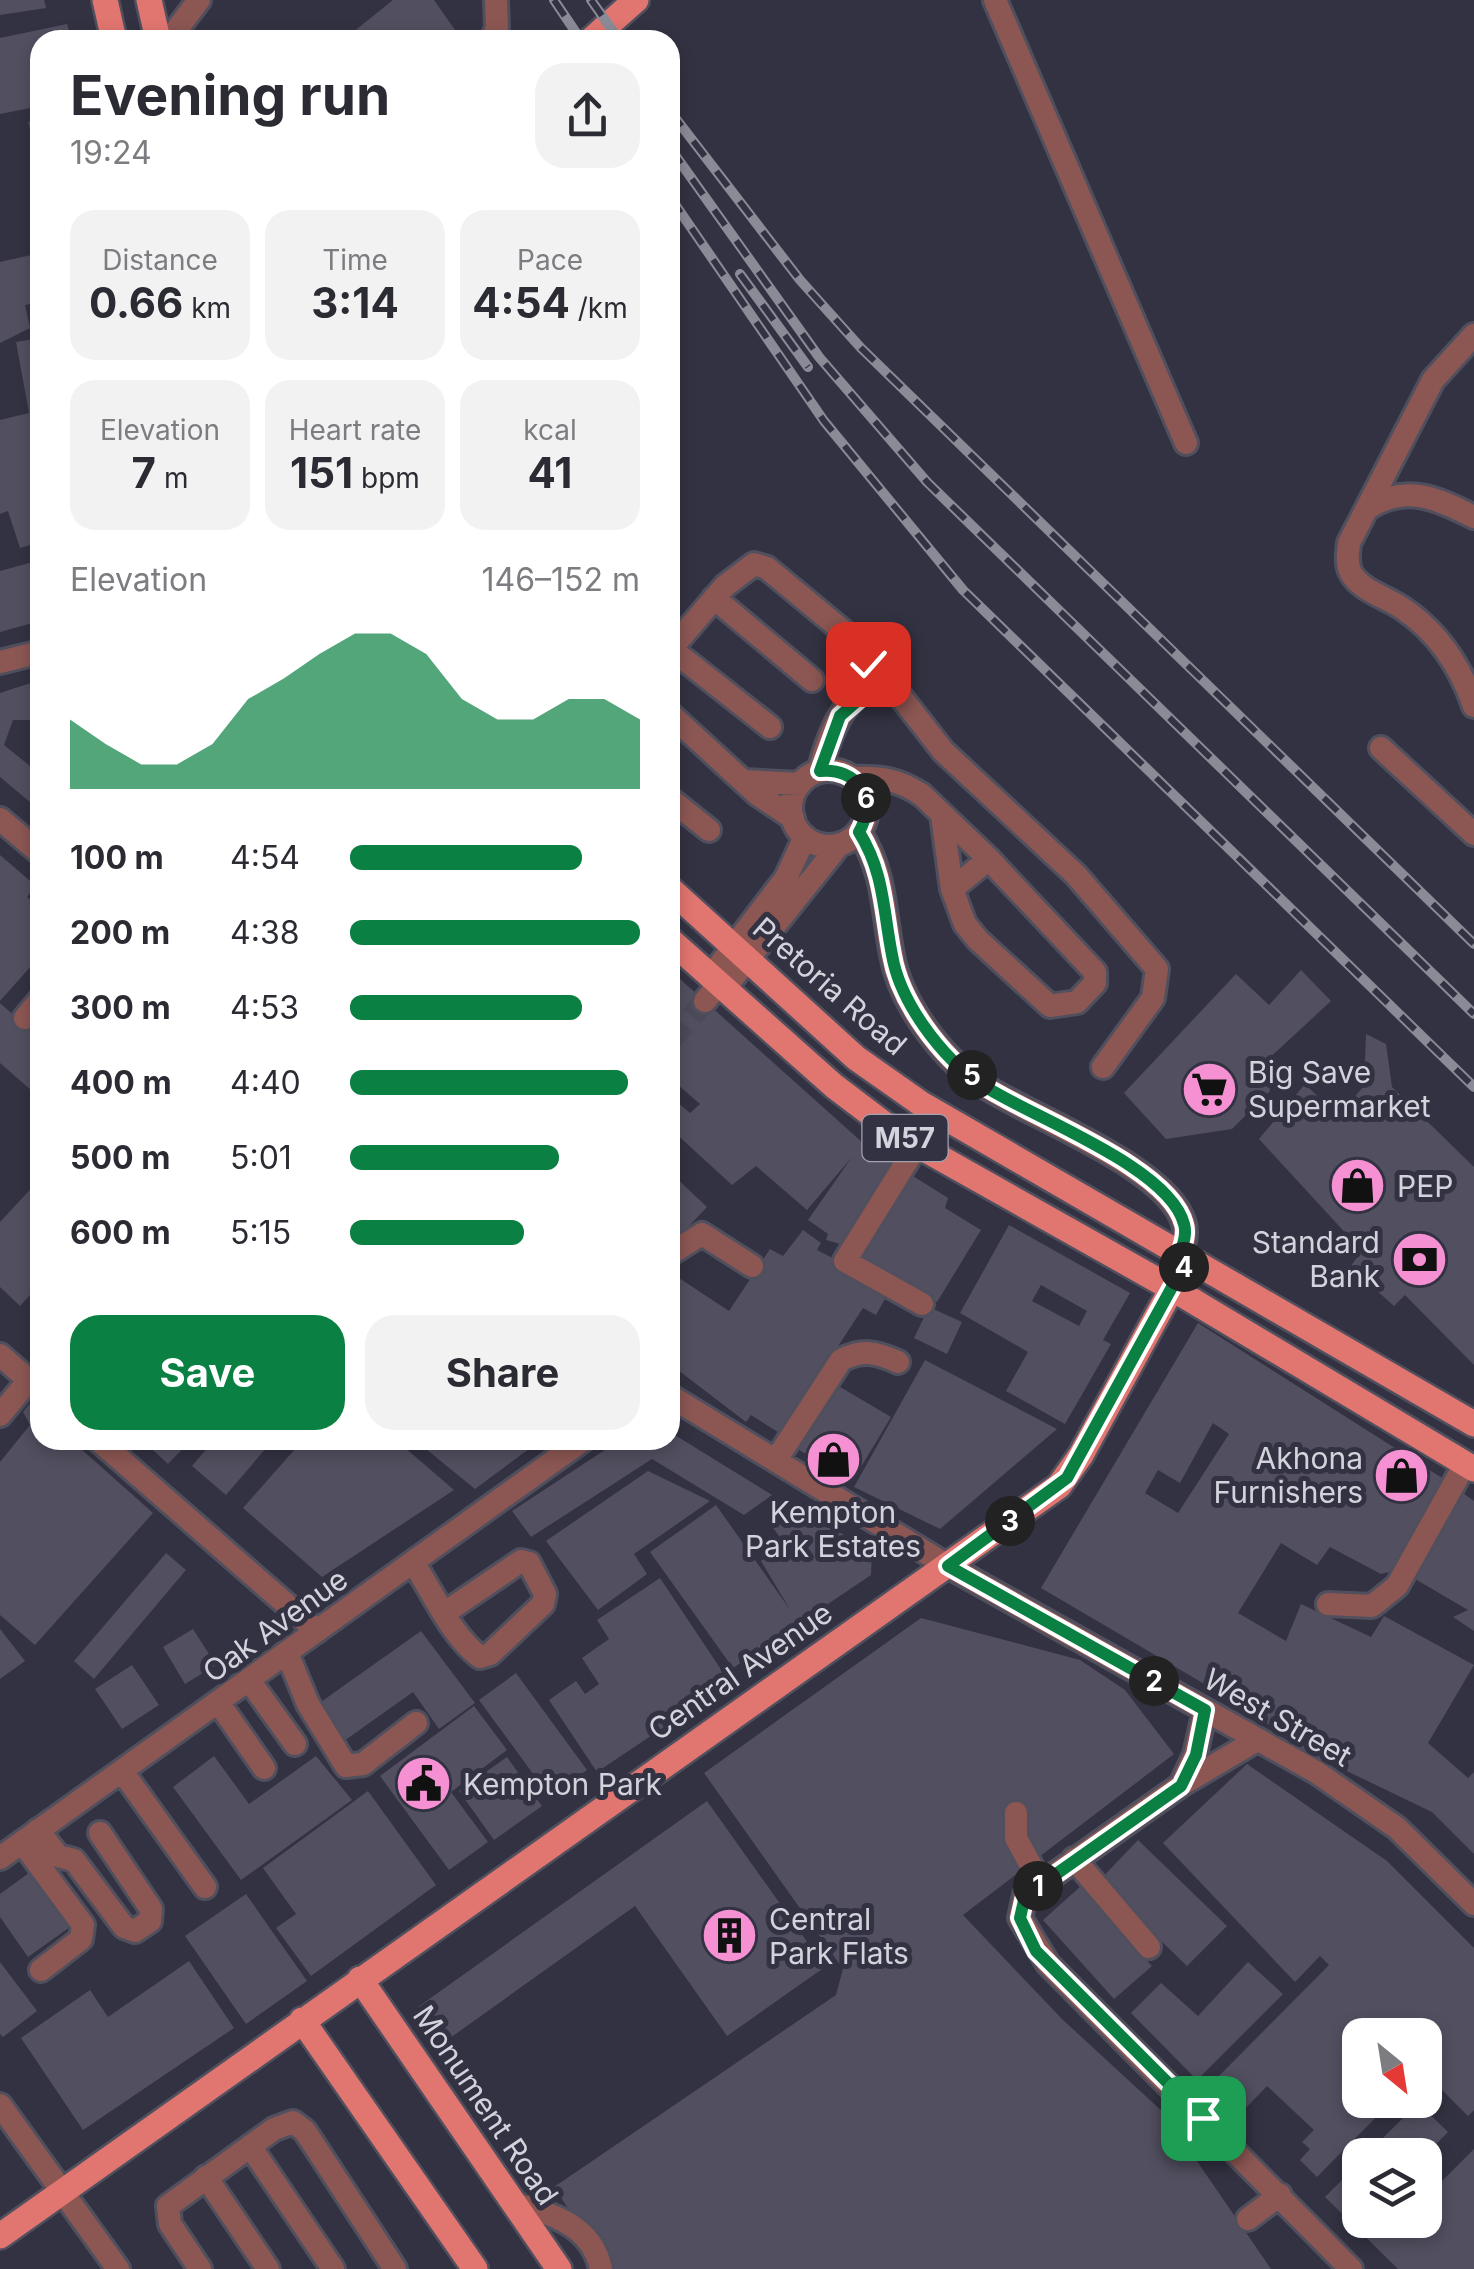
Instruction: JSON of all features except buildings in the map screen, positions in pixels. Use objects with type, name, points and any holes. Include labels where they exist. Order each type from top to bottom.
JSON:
[{"type":"main road","points":[[105,0],[112,30]]},
{"type":"main road","points":[[149,0],[156,30]]},
{"type":"main road","points":[[602,30],[636,0]]},
{"type":"main road","name":"Pretoria Road","points":[[680,898],[856,1058],[920,1103],[1474,1424]]},
{"type":"main road","name":"M57","points":[[680,950],[715,987],[834,1086],[917,1145],[1173,1290],[1470,1467]]},
{"type":"main road","name":"Central Avenue","points":[[0,2236],[1063,1482],[1173,1290],[1184,1256]]},
{"type":"main road","name":"Monument Road","points":[[360,1979],[559,2269]]},
{"type":"main road","points":[[302,2020],[475,2269]]},
{"type":"street","points":[[176,30],[199,0]]},
{"type":"street","points":[[496,0],[496,30]]},
{"type":"street","points":[[995,0],[1186,444]]},
{"type":"street","points":[[1472,687],[1434,635],[1404,609],[1352,576],[1347,564],[1349,543],[1416,420],[1433,380],[1474,335]]},
{"type":"street","points":[[1365,510],[1385,498],[1413,494],[1474,517]]},
{"type":"street","points":[[680,637],[740,570],[754,564],[767,568],[855,642],[874,686]]},
{"type":"street","points":[[714,598],[812,680]]},
{"type":"street","points":[[0,662],[30,654]]},
{"type":"street","points":[[680,657],[770,727]]},
{"type":"street","points":[[715,987],[786,878],[799,828],[791,806],[810,778],[840,716],[874,686],[884,684],[898,693],[943,751],[1076,875],[1153,959],[1158,976],[1153,998],[1104,1066]]},
{"type":"street","points":[[680,723],[816,843],[849,838]]},
{"type":"street","points":[[1381,748],[1474,834]]},
{"type":"street","points":[[744,782],[843,772],[853,778],[866,803]]},
{"type":"street","points":[[853,778],[884,777],[905,785],[942,815],[989,860],[1096,972],[1095,983],[1077,1002],[1050,1006],[965,924],[952,889],[942,815]]},
{"type":"street","points":[[741,952],[849,838],[866,803],[905,785]]},
{"type":"street","points":[[680,807],[709,830]]},
{"type":"street","points":[[0,819],[30,844]]},
{"type":"street","points":[[849,838],[882,878],[900,986],[926,1024],[980,1083],[1081,1135],[1168,1195],[1184,1224],[1184,1256]]},
{"type":"street","points":[[952,889],[989,860]]},
{"type":"street","points":[[917,1145],[844,1261],[922,1304]]},
{"type":"street","points":[[680,1248],[702,1234],[752,1266]]},
{"type":"street","points":[[776,1460],[841,1360],[857,1352],[876,1352],[898,1362]]},
{"type":"street","points":[[0,1355],[30,1381]]},
{"type":"street","points":[[0,1414],[30,1388]]},
{"type":"street","name":"West Street","points":[[680,1402],[948,1566],[1360,1800],[1397,1828],[1474,1904]]},
{"type":"street","points":[[109,1450],[317,1631]]},
{"type":"street","name":"Oak Avenue","points":[[0,1858],[570,1450]]},
{"type":"street","points":[[1328,1604],[1372,1606],[1398,1586],[1470,1467]]},
{"type":"street","points":[[413,1562],[446,1612],[480,1657],[490,1654],[543,1604],[546,1594],[529,1563],[521,1561],[446,1612]]},
{"type":"street","points":[[287,1653],[308,1704],[346,1766],[363,1764],[416,1723]]},
{"type":"street","points":[[250,1680],[295,1744]]},
{"type":"street","points":[[218,1702],[264,1768]]},
{"type":"street","points":[[1181,1786],[1196,1755],[1205,1710]]},
{"type":"street","points":[[1256,1740],[1074,1859],[1033,1890],[1020,1918],[1036,1951],[1280,2195],[1346,2267]]},
{"type":"street","points":[[122,1771],[205,1887]]},
{"type":"street","points":[[1016,1814],[1016,1838],[1033,1890]]},
{"type":"street","points":[[30,1836],[58,1856],[74,1860],[124,1927],[135,1932],[150,1920],[151,1909],[100,1832]]},
{"type":"street","points":[[30,1836],[83,1925],[81,1938],[41,1970]]},
{"type":"street","points":[[1074,1859],[1149,1947]]},
{"type":"street","points":[[0,2105],[118,2269]]},
{"type":"street","points":[[200,2269],[166,2215],[174,2200],[286,2122],[300,2125],[392,2268]]},
{"type":"street","points":[[250,2146],[333,2269]]},
{"type":"street","points":[[206,2177],[268,2269]]},
{"type":"street","points":[[1248,2219],[1280,2195]]},
{"type":"street","points":[[515,2204],[571,2223],[598,2259],[600,2269]]},
{"type":"tunnel","points":[[680,1030],[705,1001]]},
{"type":"railway","points":[[554,0],[574,30]]},
{"type":"railway","points":[[591,0],[612,30]]},
{"type":"railway","points":[[680,124],[800,280],[861,348],[1474,944]]},
{"type":"railway","points":[[680,162],[819,357],[927,482],[1474,1014]]},
{"type":"railway","points":[[680,212],[824,421],[963,590],[1474,1087]]},
{"type":"railway","points":[[740,274],[808,367]]},
{"type":"place","name":"Big Save Supermarket","points":[[1209,1089]]},
{"type":"place","name":"PEP","points":[[1358,1186]]},
{"type":"place","name":"Standard Bank","points":[[1419,1259]]},
{"type":"place","name":"Kempton Park Estates","points":[[833,1460]]},
{"type":"place","name":"Akhona Furnishers","points":[[1402,1475]]},
{"type":"place","name":"Kempton Park","points":[[424,1784]]},
{"type":"place","name":"Central Park Flats","points":[[730,1936]]},
{"type":"route","points":[[868,664],[874,686],[854,699],[840,716],[820,771],[843,772],[861,787],[866,798],[868,810],[859,832],[876,859],[882,878],[892,955],[904,994],[950,1055],[980,1083],[1081,1135],[1168,1195],[1184,1224],[1180,1254],[1188,1258],[1067,1478],[948,1566],[1205,1710],[1196,1755],[1181,1786],[1025,1896],[1019,1911],[1036,1951],[1203,2118]]}]
